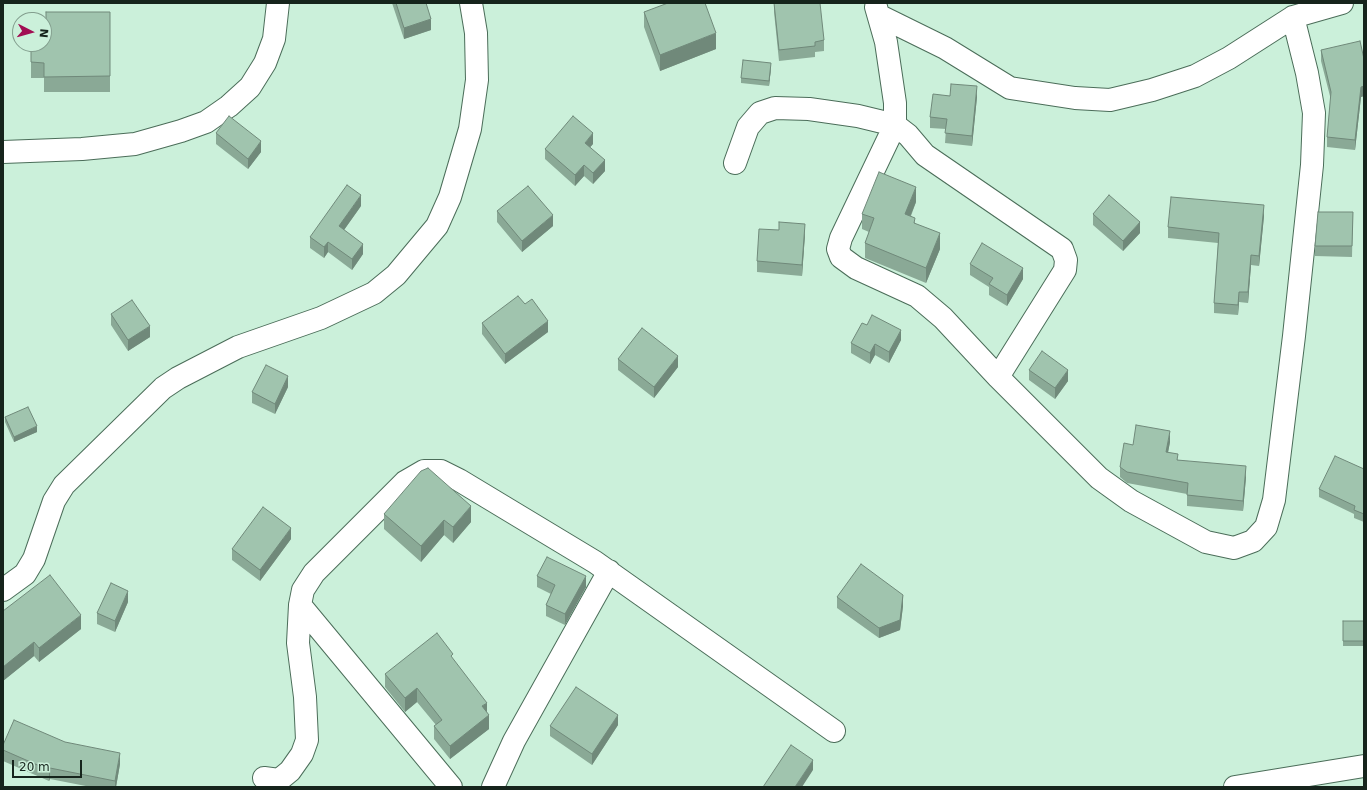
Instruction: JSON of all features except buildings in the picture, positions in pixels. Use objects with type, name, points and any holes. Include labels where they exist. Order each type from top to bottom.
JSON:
[{"type":"street","points":[[3,152],[82,149],[135,144],[206,122],[229,106],[250,87],[265,63],[274,39],[278,3]]},
{"type":"street","points":[[3,590],[25,574],[31,564],[54,501],[64,485],[163,388],[184,374],[238,347],[321,318],[374,293],[396,275],[437,226],[450,197],[470,129],[477,80],[476,33],[471,3]]},
{"type":"street","points":[[877,10],[945,48],[1010,88],[1075,98],[1110,100],[1152,90],[1195,76],[1229,58],[1293,17],[1342,3]]},
{"type":"street","points":[[877,10],[886,42],[894,95],[896,125],[841,238],[838,250],[841,257],[856,268],[917,296],[943,318],[998,377],[1099,478],[1131,501],[1206,542],[1234,548],[1253,541],[1266,527],[1274,500],[1294,336],[1312,165],[1314,113],[1307,73],[1293,17]]},
{"type":"street","points":[[735,162],[748,127],[760,113],[775,108],[809,109],[858,116],[896,125],[908,135],[925,155],[1062,249],[1066,260],[1065,270],[998,377]]},
{"type":"street","points":[[264,778],[279,780],[290,771],[302,754],[307,740],[305,697],[298,643],[300,605],[303,590],[314,573],[405,482],[424,471],[441,471],[459,480],[609,571],[834,731]]},
{"type":"street","points":[[493,787],[514,741],[609,571]]},
{"type":"street","points":[[300,605],[451,787]]},
{"type":"street","points":[[1236,787],[1364,766]]}]
